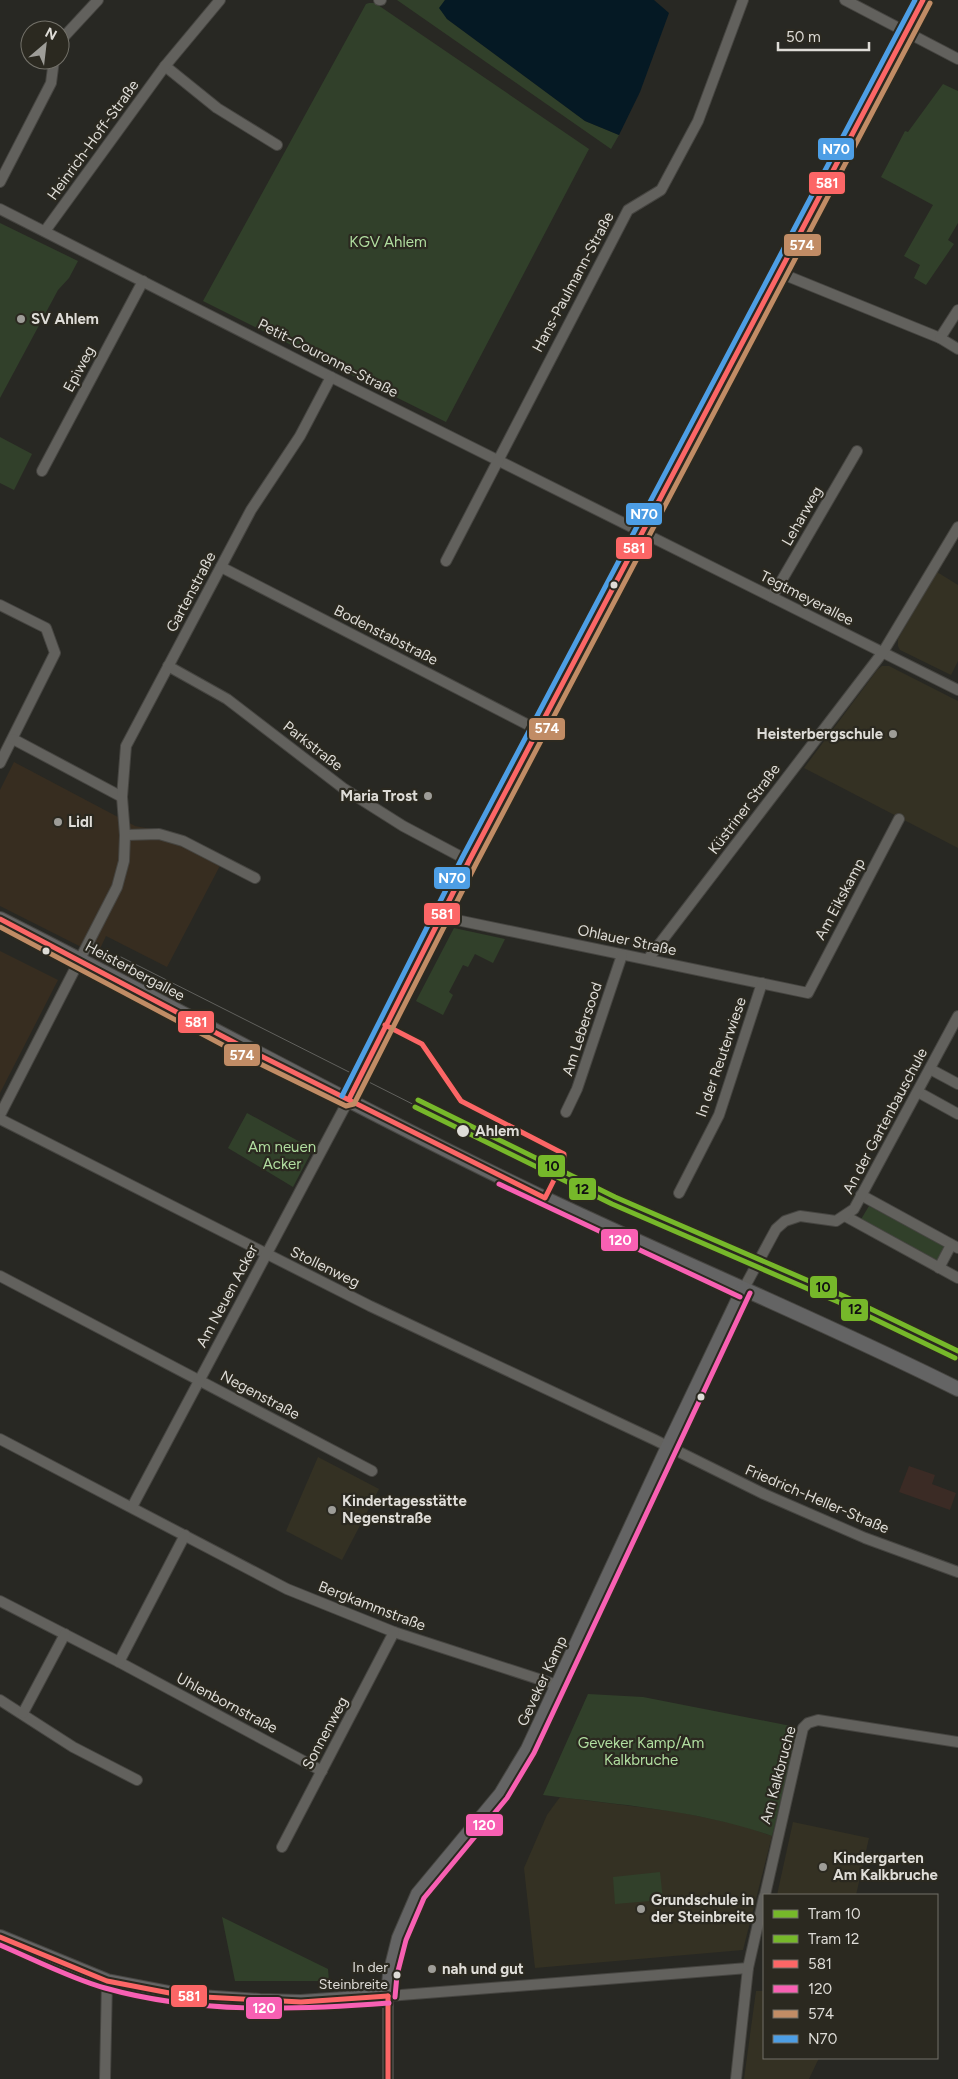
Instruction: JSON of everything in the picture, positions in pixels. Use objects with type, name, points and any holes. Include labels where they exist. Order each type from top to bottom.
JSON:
[{"type":"street","points":[[70,30],[98,0]]},
{"type":"street","name":"Heinrich-Hoff-Straße","points":[[45,232],[164,66],[220,0]]},
{"type":"street","name":"Hans-Paulmann-Straße","points":[[446,561],[628,210],[660,190],[698,121],[743,0]]},
{"type":"street","points":[[845,0],[958,59]]},
{"type":"street","points":[[348,1099],[469,861],[923,0]]},
{"type":"street","points":[[164,66],[218,108],[277,145]]},
{"type":"street","points":[[0,182],[51,83],[53,70]]},
{"type":"street","name":"Petit-Couronne-Straße","points":[[0,209],[331,377],[643,532]]},
{"type":"street","points":[[780,273],[940,338],[958,348]]},
{"type":"street","name":"Epiweg","points":[[42,471],[143,281]]},
{"type":"street","points":[[940,338],[958,310]]},
{"type":"street","name":"Gartenstraße","points":[[0,1117],[117,887],[124,861],[125,835],[122,797],[126,746],[251,510],[300,436],[331,377]]},
{"type":"street","name":"Leharweg","points":[[772,597],[857,450]]},
{"type":"street","name":"Küstriner Straße","points":[[648,959],[883,652],[958,527]]},
{"type":"street","name":"Tegtmeyerallee","points":[[643,532],[958,690]]},
{"type":"street","name":"Bodenstabstraße","points":[[221,567],[538,730]]},
{"type":"street","points":[[0,604],[46,628],[55,653],[0,762]]},
{"type":"street","name":"Parkstraße","points":[[168,666],[227,699],[342,788],[403,826],[469,861]]},
{"type":"street","points":[[12,739],[122,797]]},
{"type":"street","name":"Am Eikskamp","points":[[808,993],[900,819]]},
{"type":"street","points":[[125,835],[160,834],[183,841],[255,878]]},
{"type":"street","name":"Ohlauer Straße","points":[[442,914],[452,919],[808,993]]},
{"type":"street","name":"Heisterbergallee","points":[[0,919],[241,1046],[545,1198],[743,1290],[888,1354],[958,1389]]},
{"type":"street","name":"Am Lebersood","points":[[566,1112],[577,1089],[622,955]]},
{"type":"street","name":"In der Reuterwiese","points":[[679,1193],[719,1115],[762,983]]},
{"type":"street","name":"An der Gartenbauschule","points":[[743,1290],[776,1229],[785,1221],[800,1216],[833,1221],[845,1216],[854,1209],[958,1016]]},
{"type":"street","points":[[930,1068],[958,1084]]},
{"type":"street","points":[[918,1092],[958,1114]]},
{"type":"street","name":"Am Neuen Acker","points":[[132,1508],[348,1099]]},
{"type":"street","name":"Stollenweg","points":[[0,1117],[266,1255],[437,1339],[668,1447]]},
{"type":"street","points":[[862,1195],[955,1246],[939,1268]]},
{"type":"street","points":[[845,1216],[958,1278]]},
{"type":"street","name":"Negenstraße","points":[[0,1276],[372,1471]]},
{"type":"street","name":"Geveker Kamp","points":[[388,2079],[388,1996],[390,1974],[399,1938],[418,1894],[485,1814],[514,1775],[743,1290]]},
{"type":"street","name":"Bergkammstraße","points":[[0,1439],[287,1588],[394,1632],[557,1685]]},
{"type":"street","name":"Friedrich-Heller-Straße","points":[[668,1447],[798,1511],[958,1572]]},
{"type":"street","points":[[119,1662],[185,1535]]},
{"type":"street","name":"Uhlenbornstraße","points":[[0,1601],[119,1662],[322,1771]]},
{"type":"street","name":"Sonnenweg","points":[[282,1847],[394,1632]]},
{"type":"street","points":[[23,1713],[65,1634]]},
{"type":"street","points":[[0,1700],[74,1747],[137,1780]]},
{"type":"street","name":"Am Kalkbruche","points":[[764,1894],[803,1728],[808,1722],[818,1720],[958,1742]]},
{"type":"street","name":"Am Kalkbruche","points":[[736,2079],[748,1968],[763,1900]]},
{"type":"street","points":[[0,1937],[107,1981],[185,1996],[260,2002],[302,2002],[748,1968]]},
{"type":"street","points":[[105,2079],[107,1981]]},
{"type":"shaded area","points":[[937,572],[958,585],[958,661],[951,675],[900,650],[898,646],[898,639]]},
{"type":"shaded area","name":"Heisterbergschule","points":[[882,666],[889,666],[958,701],[958,848],[804,768]]},
{"type":"shaded area","points":[[14,762],[135,826],[183,835],[224,858],[167,967],[106,936],[97,955],[0,906],[0,790]]},
{"type":"shaded area","points":[[0,951],[58,980],[0,1093]]},
{"type":"shaded area","name":"Kindertagesstätte Negenstraße","points":[[318,1457],[379,1489],[342,1560],[286,1531]]},
{"type":"shaded area","points":[[909,1466],[935,1475],[932,1484],[956,1493],[950,1510],[899,1492]]},
{"type":"shaded area","name":"Grundschule in der Steinbreite","points":[[560,1797],[679,1812],[741,1825],[772,1836],[743,1950],[535,1968],[524,1868],[547,1815]]},
{"type":"shaded area","name":"Kindergarten Am Kalkbruche","points":[[793,1822],[869,1838],[856,1894],[777,1894]]},
{"type":"shaded area","points":[[756,1991],[763,1991],[763,2059],[819,2059],[809,2079],[744,2079]]},
{"type":"green space","points":[[397,0],[445,0],[440,8],[447,19],[585,121],[619,135],[611,149]]},
{"type":"green space","name":"KGV Ahlem","points":[[375,3],[589,149],[446,422],[203,301],[366,4]]},
{"type":"green space","points":[[943,84],[958,91],[958,223],[948,240],[954,244],[926,285],[914,278],[920,265],[904,256],[933,205],[881,177],[905,131],[908,132]]},
{"type":"green space","name":"SV Ahlem","points":[[0,223],[78,261],[69,278],[58,290],[0,398]]},
{"type":"green space","points":[[0,437],[32,454],[14,490],[0,483]]},
{"type":"green space","points":[[454,928],[505,939],[493,963],[475,954],[468,967],[463,965],[449,992],[453,995],[443,1015],[416,1001]]},
{"type":"green space","name":"Am neuen Acker","points":[[247,1113],[313,1149],[293,1187],[228,1148]]},
{"type":"green space","points":[[869,1206],[943,1245],[944,1249],[937,1261],[860,1221]]},
{"type":"green space","name":"Geveker Kamp/Am Kalkbruche","points":[[588,1694],[643,1697],[801,1728],[772,1836],[744,1827],[688,1814],[543,1795]]},
{"type":"green space","points":[[660,1872],[663,1900],[615,1904],[613,1877]]},
{"type":"green space","points":[[222,1917],[328,1969],[329,1981],[235,1981]]},
{"type":"water","points":[[445,0],[654,0],[669,13],[640,92],[619,135],[585,121],[447,19],[439,8]]},
{"type":"tram line","points":[[121,957],[464,1130]]},
{"type":"tram line","name":"10","points":[[418,1100],[615,1197],[846,1297],[958,1351]]},
{"type":"tram line","name":"12","points":[[415,1107],[612,1204],[843,1304],[955,1358]]},
{"type":"transit line","name":"N70","points":[[342,1096],[462,858],[915,0]]},
{"type":"transit line","name":"581","points":[[349,1099],[469,861],[923,0]]},
{"type":"transit line","name":"574","points":[[0,927],[238,1053],[346,1106],[354,1104],[476,864],[930,3]]},
{"type":"transit line","name":"581","points":[[0,919],[241,1046],[545,1198],[564,1160],[564,1154],[461,1101],[422,1044],[385,1025]]},
{"type":"transit line","name":"120","points":[[499,1184],[740,1297]]},
{"type":"transit line","name":"120","points":[[395,1997],[397,1975],[406,1940],[424,1898],[507,1798],[534,1753],[750,1293]]},
{"type":"transit line","name":"581","points":[[0,1937],[107,1981],[185,1996],[301,2002],[388,1996]]},
{"type":"transit line","name":"120","points":[[0,1945],[92,1984],[140,1996],[175,2002],[246,2008],[318,2007],[389,2003]]},
{"type":"transit line","name":"581","points":[[388,1996],[388,2079]]},
{"type":"place","name":"SV Ahlem","points":[[21,319]]},
{"type":"place","name":"Heisterbergschule","points":[[893,734]]},
{"type":"place","name":"Maria Trost","points":[[428,796]]},
{"type":"place","name":"Lidl","points":[[58,822]]},
{"type":"place","name":"Ahlem","points":[[463,1131]]},
{"type":"place","name":"Kindertagesstätte Negenstraße","points":[[332,1510]]},
{"type":"place","name":"Kindergarten Am Kalkbruche","points":[[823,1867]]},
{"type":"place","name":"Grundschule in der Steinbreite","points":[[641,1909]]},
{"type":"place","name":"nah und gut","points":[[432,1969]]},
{"type":"place","name":"In der Steinbreite","points":[[397,1975]]}]
